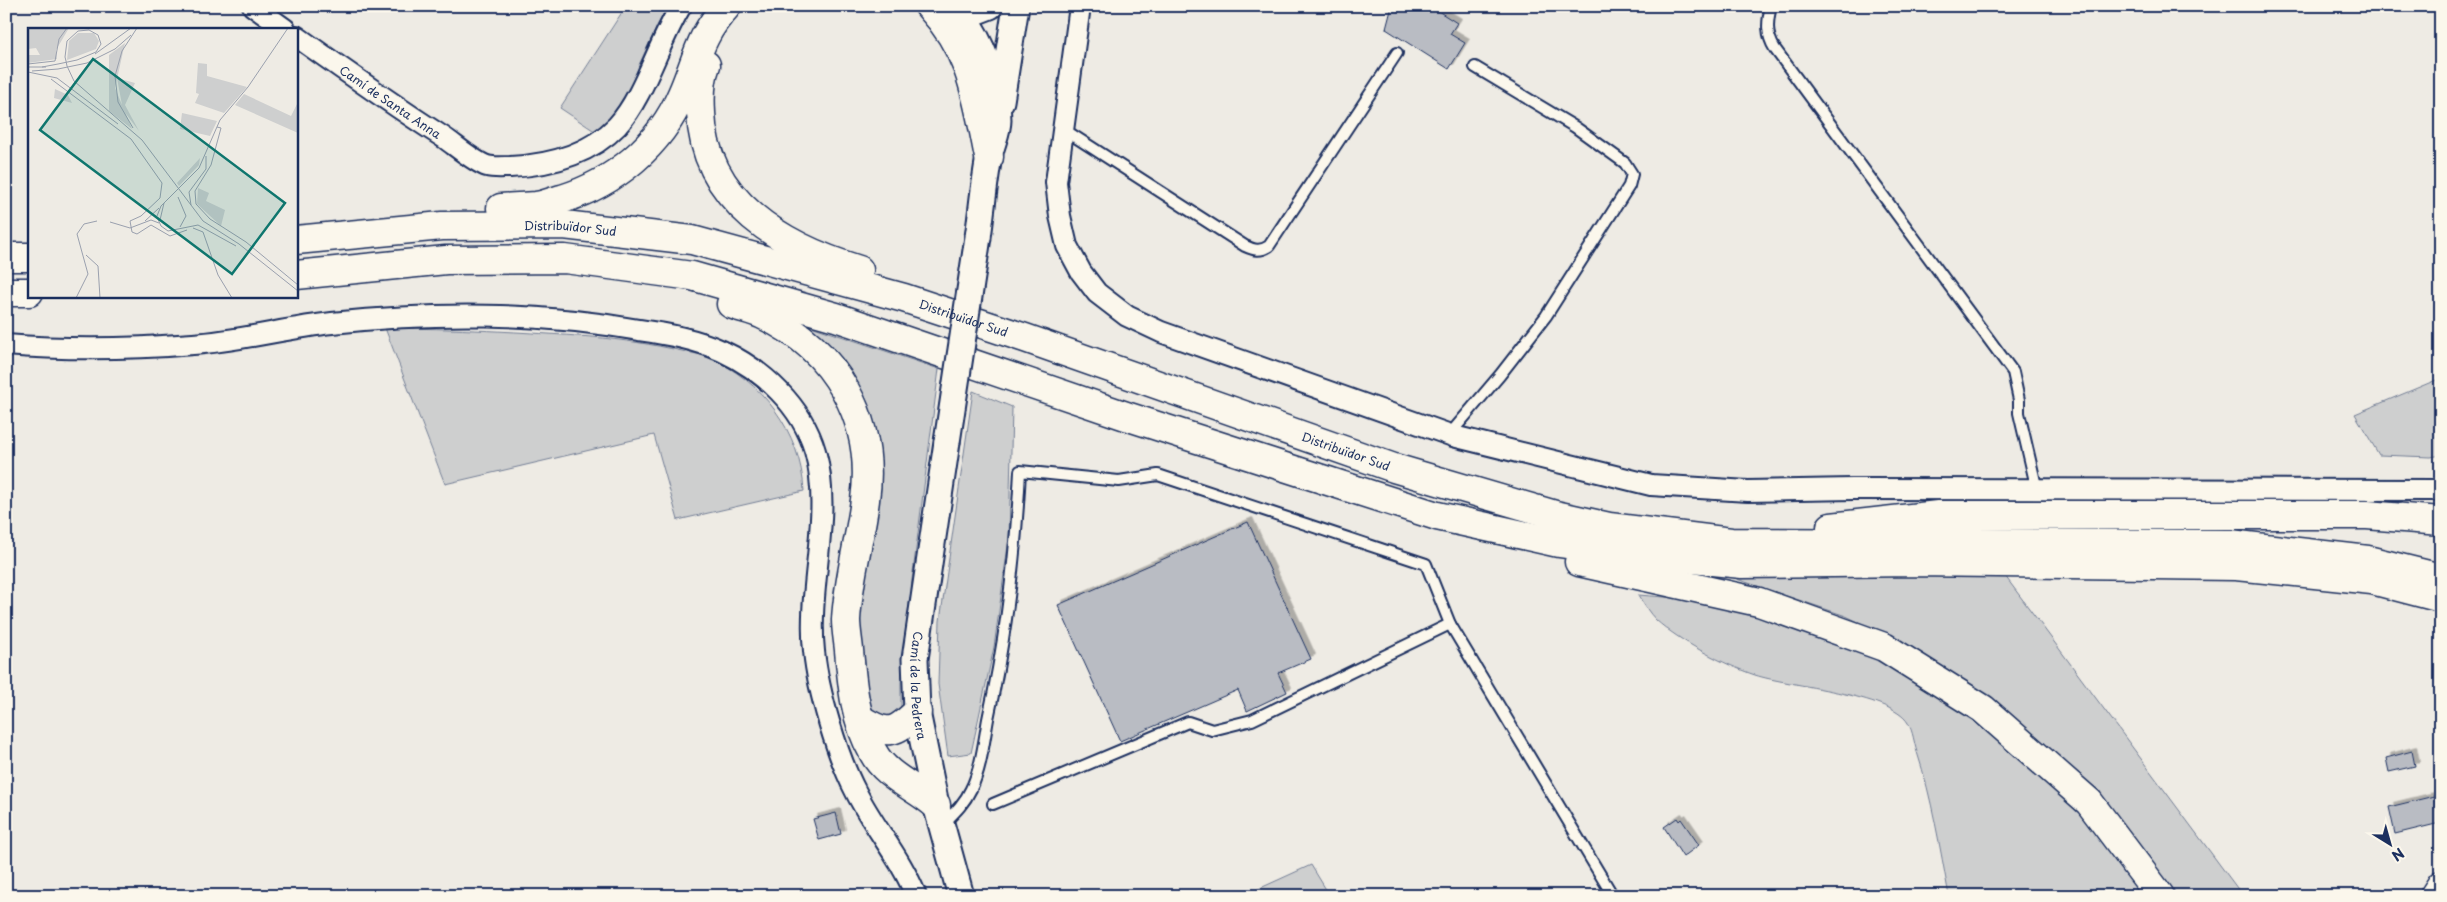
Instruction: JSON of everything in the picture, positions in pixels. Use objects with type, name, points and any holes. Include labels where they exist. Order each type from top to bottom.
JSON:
[{"type":"main road","points":[[298,224],[441,210],[537,206],[575,194],[609,179],[638,157],[665,126],[682,95],[699,46],[726,6]]},
{"type":"main road","points":[[746,6],[723,30],[703,72],[700,97],[702,128],[710,163],[728,191],[750,215],[777,235],[815,253],[880,276],[904,298]]},
{"type":"main road","points":[[929,6],[955,38],[968,65],[977,95],[991,125],[989,157]]},
{"type":"main road","name":"Distribuïdor Sud","points":[[298,240],[442,226],[564,224],[692,240],[904,298],[1025,338],[1394,468],[1555,515],[1609,527]]},
{"type":"main road","points":[[6,257],[28,257]]},
{"type":"main road","points":[[298,275],[446,260],[565,259],[692,276],[836,317],[1126,416],[1437,516],[1560,543],[1623,552],[1742,564],[1913,562],[2236,566],[2372,580],[2441,598]]},
{"type":"main road","points":[[446,260],[565,272],[692,292],[764,315],[806,342],[832,370],[852,400],[864,435],[868,468],[866,499],[846,620],[853,695],[873,752],[883,768],[920,791],[939,815]]},
{"type":"main road","points":[[6,292],[28,292]]},
{"type":"main road","points":[[1126,416],[1437,531],[1759,602],[1884,647],[1983,709],[2089,802],[2160,896]]},
{"type":"main road","points":[[1609,527],[1796,531],[1938,515],[2367,515],[2441,521]]},
{"type":"main road","points":[[1609,527],[1731,542],[2230,544],[2368,560],[2441,578]]},
{"type":"main road","points":[[860,719],[878,730],[894,730],[904,725],[917,712]]},
{"type":"main road","points":[[2434,896],[2441,885]]},
{"type":"street","points":[[253,6],[284,28]]},
{"type":"street","name":"Camí de Santa Anna","points":[[298,37],[398,108],[487,166],[522,166],[548,163],[581,152],[601,140],[617,125],[630,107],[648,73],[669,25],[681,6]]},
{"type":"street","points":[[990,6],[977,11],[957,6],[959,23],[969,39],[979,64],[991,125]]},
{"type":"street","points":[[991,125],[1016,6]]},
{"type":"street","points":[[1080,6],[1056,182],[1060,216],[1067,246],[1080,272],[1097,293],[1127,316],[1161,332],[1450,434],[1585,470],[1651,485],[1748,491],[2441,490]]},
{"type":"street","name":"Camí de la Pedrera","points":[[961,896],[939,815],[917,712],[915,659],[989,157]]},
{"type":"street","points":[[6,345],[84,348],[196,344],[330,323],[448,314],[515,314],[601,323],[680,337],[721,350],[756,370],[779,391],[800,417],[815,451],[821,492],[813,600],[814,652],[827,713],[840,755],[856,792],[907,873],[916,896]]},
{"type":"lane","points":[[1771,6],[1768,31],[1769,40],[2012,372],[2019,400],[2018,413],[2038,490]]},
{"type":"lane","points":[[1063,129],[1245,246],[1252,250],[1263,250],[1269,246],[1397,53]]},
{"type":"lane","points":[[1450,434],[1500,375],[1546,316],[1629,186],[1632,174],[1625,163],[1575,127],[1475,67]]},
{"type":"lane","points":[[939,815],[959,809],[972,788],[981,753],[1000,666],[1014,559],[1020,471],[1119,481],[1158,475],[1426,564],[1450,624],[1613,896]]},
{"type":"lane","points":[[993,804],[1188,722],[1212,730],[1252,720],[1450,624]]},
{"type":"shaded area","points":[[626,6],[669,6],[658,24],[639,65],[626,102],[599,134],[560,108]]},
{"type":"shaded area","points":[[799,322],[939,369],[907,619],[901,682],[901,711],[898,714],[884,716],[872,710],[866,696],[859,628],[876,465]]},
{"type":"shaded area","points":[[385,328],[592,337],[649,344],[708,357],[728,367],[745,379],[775,411],[787,429],[795,448],[801,469],[804,491],[678,520],[654,435],[445,484]]},
{"type":"shaded area","points":[[2441,378],[2441,455],[2431,457],[2379,455],[2355,414]]},
{"type":"shaded area","points":[[973,391],[1012,407],[1009,538],[994,647],[971,753],[948,756],[938,684],[940,621]]},
{"type":"shaded area","points":[[1707,569],[2005,576],[2243,896],[2173,896],[2133,840],[1875,630],[1846,616]]},
{"type":"shaded area","points":[[1638,595],[1717,601],[1868,653],[1968,710],[2054,786],[2077,810],[2139,890],[2131,896],[1949,896],[1927,787],[1912,733],[1908,723],[1898,713],[1861,698],[1770,679],[1730,665],[1703,652],[1666,628],[1653,617]]},
{"type":"shaded area","points":[[1311,865],[1330,896],[1243,896]]},
{"type":"building","points":[[1392,6],[1430,6],[1457,23],[1450,34],[1465,43],[1449,69],[1386,29]]},
{"type":"building","points":[[1248,522],[1311,659],[1278,673],[1287,692],[1247,711],[1238,690],[1120,741],[1058,605]]},
{"type":"building","points":[[2412,751],[2415,766],[2389,772],[2386,758]]},
{"type":"building","points":[[2434,796],[2440,823],[2395,834],[2389,807]]},
{"type":"building","points":[[836,813],[841,834],[819,840],[813,819]]},
{"type":"building","points":[[1677,818],[1679,821],[1681,819],[1699,845],[1683,857],[1664,827]]}]
